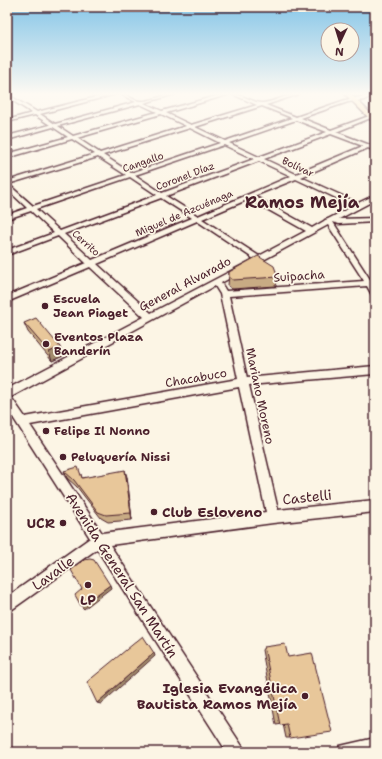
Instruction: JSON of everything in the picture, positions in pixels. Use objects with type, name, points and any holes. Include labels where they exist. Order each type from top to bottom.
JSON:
[{"type":"street","points":[[7,138],[38,129]]},
{"type":"street","points":[[60,129],[258,258]]},
{"type":"street","points":[[7,156],[103,129]]},
{"type":"street","points":[[7,183],[182,129]]},
{"type":"street","name":"Bolívar","points":[[195,129],[358,206]]},
{"type":"street","name":"Cangallo","points":[[7,217],[265,129]]},
{"type":"street","points":[[326,129],[371,147]]},
{"type":"street","name":"Coronel Díaz","points":[[7,253],[341,129]]},
{"type":"street","name":"Miguel de Azcuénaga","points":[[7,299],[196,218],[371,147]]},
{"type":"street","name":"Cerrito","points":[[7,186],[33,208],[150,316]]},
{"type":"street","points":[[249,196],[310,230]]},
{"type":"street","name":"General Alvarado","points":[[7,394],[150,316],[217,282],[310,230],[375,197]]},
{"type":"street","points":[[329,220],[339,222],[375,220]]},
{"type":"street","points":[[329,220],[372,283],[375,293]]},
{"type":"street","name":"Mariano Moreno","points":[[217,282],[224,294],[245,382],[273,517]]},
{"type":"street","name":"Suipacha","points":[[224,294],[372,283]]},
{"type":"street","name":"Chacabuco","points":[[23,422],[245,382],[375,370]]},
{"type":"street","name":"Avenida General San Martín","points":[[9,406],[23,422],[237,752]]},
{"type":"street","name":"Castelli","points":[[99,540],[273,517],[375,506]]},
{"type":"street","name":"Lavalle","points":[[7,606],[99,540]]},
{"type":"street","points":[[346,752],[375,747]]},
{"type":"building","points":[[258,256],[274,266],[278,277],[233,280],[229,277],[229,272]]},
{"type":"building","points":[[36,318],[60,347],[49,352],[24,323]]},
{"type":"building","points":[[78,467],[82,478],[125,470],[131,513],[106,515],[98,512],[74,480],[64,471]]},
{"type":"building","points":[[84,560],[94,560],[110,585],[81,606],[75,595],[82,589],[71,570]]},
{"type":"building","points":[[143,636],[154,653],[97,703],[87,682]]},
{"type":"building","points":[[285,644],[288,657],[312,653],[332,732],[290,738],[287,724],[280,725],[264,647]]},
{"type":"place","name":"Escuela Jean Piaget","points":[[45,306]]},
{"type":"place","name":"Eventos Plaza Banderín","points":[[46,344]]},
{"type":"place","name":"Felipe Il Nonno","points":[[46,431]]},
{"type":"place","name":"Peluquería Nissi","points":[[63,457]]},
{"type":"place","name":"Club Esloveno","points":[[154,512]]},
{"type":"place","name":"UCR","points":[[63,523]]},
{"type":"place","name":"LP","points":[[88,585]]},
{"type":"place","name":"Iglesia Evangélica Bautista Ramos Mejía","points":[[305,696]]},
{"type":"district","name":"Ramos Mejía","points":[[302,202]]}]
